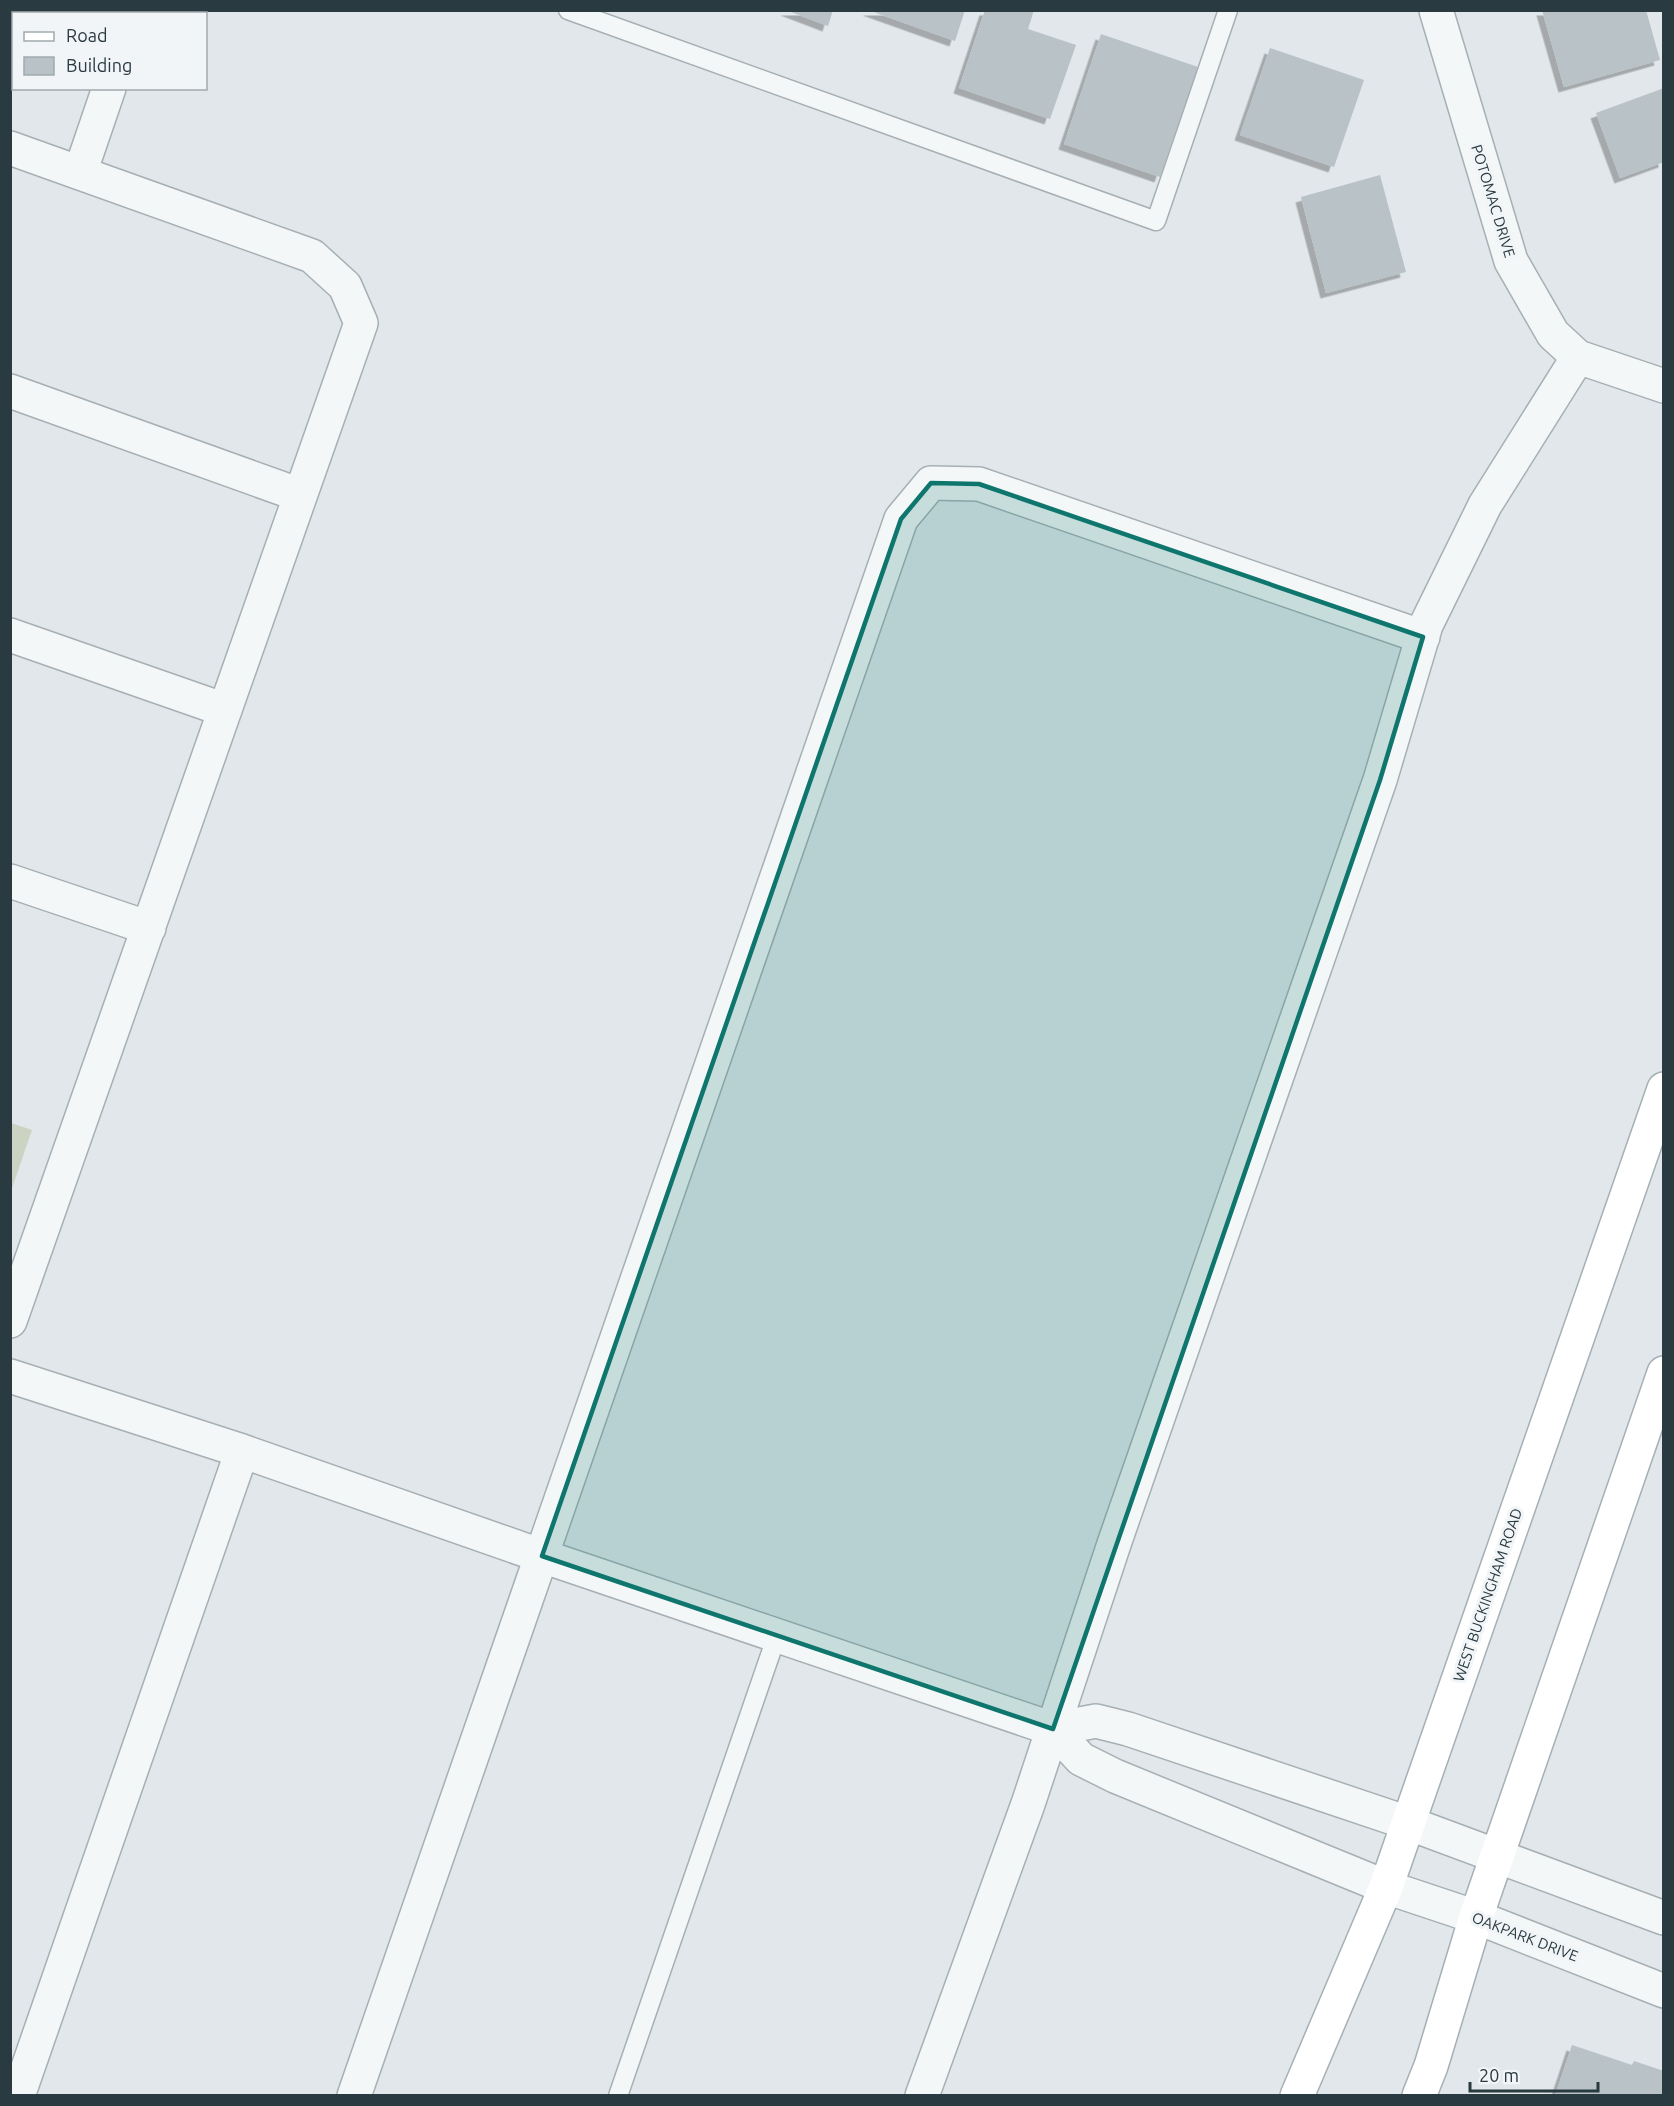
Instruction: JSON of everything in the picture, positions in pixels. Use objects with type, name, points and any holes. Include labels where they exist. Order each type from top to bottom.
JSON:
[{"type":"main road","name":"WEST BUCKINGHAM ROAD","points":[[1297,2096],[1386,1887],[1664,1089]]},
{"type":"main road","points":[[1419,2096],[1431,2066],[1497,1855],[1664,1373]]},
{"type":"street","name":"POTOMAC DRIVE","points":[[1436,10],[1510,261],[1553,334],[1578,357],[1664,386]]},
{"type":"street","points":[[80,173],[108,90]]},
{"type":"street","points":[[10,148],[312,256],[345,286],[360,323],[10,1321]]},
{"type":"street","points":[[922,2096],[1028,1804],[1114,1544],[1380,780],[1426,625],[1485,505],[1578,357]]},
{"type":"street","points":[[10,391],[300,495]]},
{"type":"street","points":[[354,2096],[900,519],[931,483],[979,484],[1423,637]]},
{"type":"street","points":[[10,634],[225,710]]},
{"type":"street","points":[[10,881],[148,928]]},
{"type":"street","points":[[10,1376],[242,1451],[542,1556],[1053,1729],[1096,1721],[1128,1729],[1408,1823],[1664,1918]]},
{"type":"street","points":[[18,2096],[242,1451]]},
{"type":"street","name":"OAKPARK DRIVE","points":[[1053,1729],[1081,1759],[1090,1763],[1386,1887],[1476,1917],[1664,1991]]},
{"type":"lane","points":[[568,10],[1156,220],[1228,10]]},
{"type":"lane","points":[[618,2096],[777,1635]]},
{"type":"highlighted area","points":[[931,483],[979,484],[1423,637],[1380,780],[1053,1729],[542,1556],[901,519]]},
{"type":"green space","points":[[10,1123],[32,1130],[11,1191]]},
{"type":"building","points":[[786,10],[833,10],[828,26]]},
{"type":"building","points":[[868,10],[965,10],[955,41]]},
{"type":"building","points":[[985,10],[1034,10],[1028,29],[1076,45],[1050,119],[959,88]]},
{"type":"building","points":[[1542,10],[1646,10],[1660,60],[1564,87]]},
{"type":"building","points":[[1101,34],[1198,67],[1160,177],[1064,144]]},
{"type":"building","points":[[1270,48],[1364,80],[1334,167],[1240,135]]},
{"type":"building","points":[[1664,88],[1664,162],[1620,178],[1596,113]]},
{"type":"building","points":[[1380,175],[1406,272],[1326,293],[1301,197]]},
{"type":"building","points":[[1572,2045],[1632,2065],[1634,2061],[1664,2071],[1664,2096],[1555,2096]]}]
